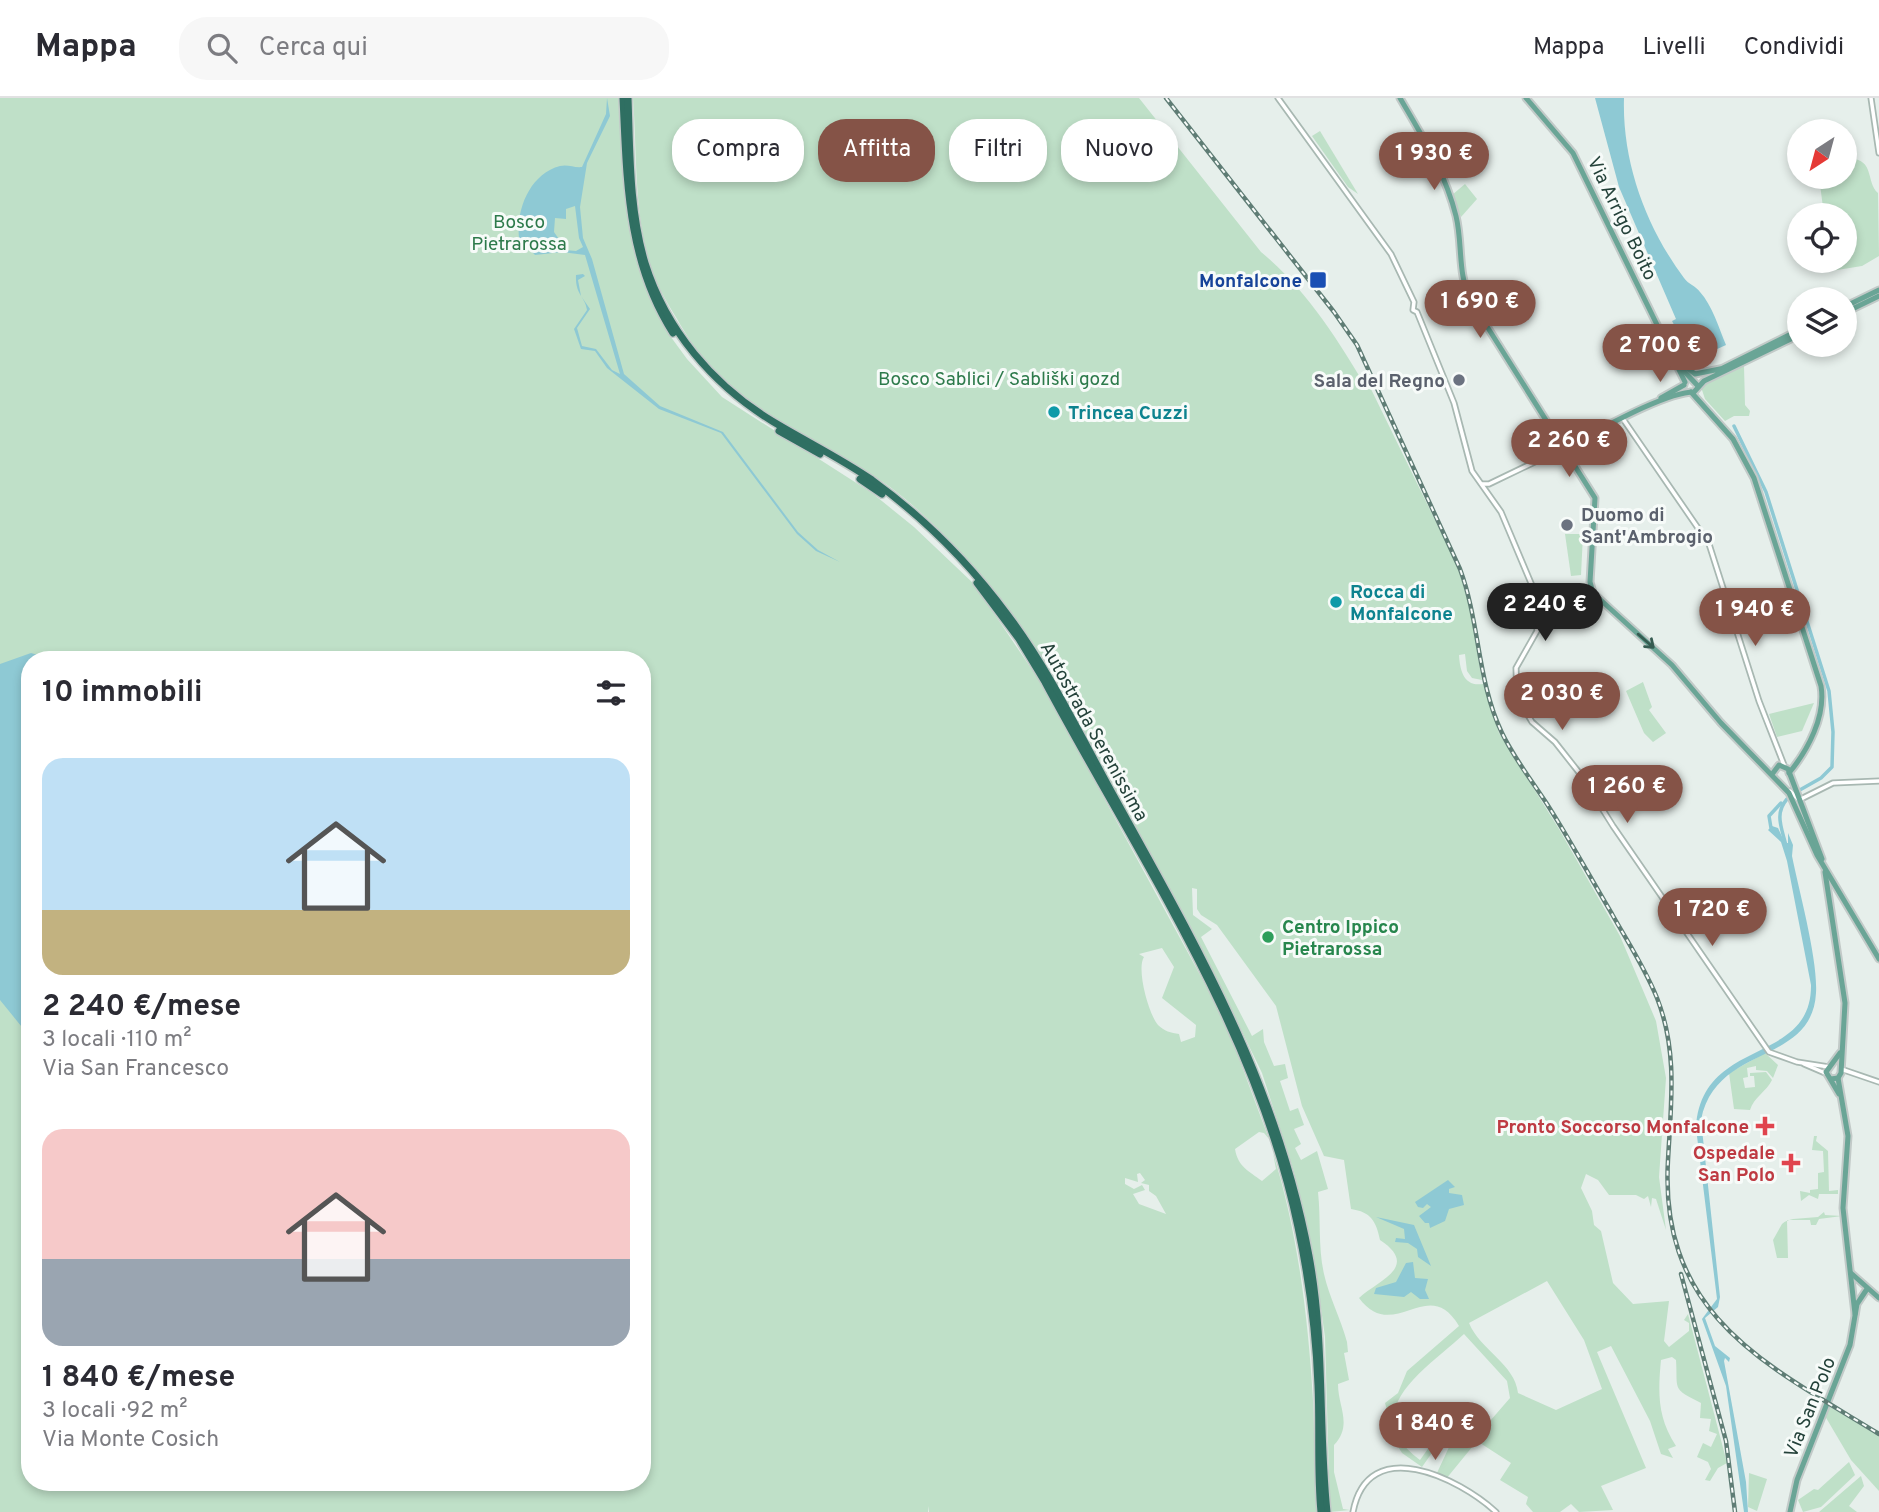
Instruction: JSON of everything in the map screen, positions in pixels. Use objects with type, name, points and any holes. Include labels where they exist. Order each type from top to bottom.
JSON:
[{"type":"highway","name":"Autostrada Serenissima","points":[[625,98],[628,200],[634,237],[648,286],[675,336],[697,365],[729,397],[771,426],[853,474],[894,504],[944,548],[989,598],[1039,671],[1221,1006],[1270,1123],[1300,1239],[1315,1344],[1324,1512]]},
{"type":"main road","points":[[1400,98],[1434,156],[1453,207],[1462,279],[1471,301],[1595,498],[1590,582],[1594,596],[1660,652],[1716,718],[1783,786],[1797,806],[1823,866],[1879,959]]},
{"type":"main road","name":"Via Arrigo Boito","points":[[1526,98],[1573,153],[1676,360],[1687,388]]},
{"type":"main road","points":[[1857,301],[1879,290]]},
{"type":"main road","points":[[1857,307],[1879,296]]},
{"type":"main road","points":[[1564,448],[1787,336]]},
{"type":"main road","points":[[1687,388],[1787,341]]},
{"type":"main road","points":[[1676,360],[1695,373],[1723,368]]},
{"type":"main road","name":"Via Arrigo Boito","points":[[1676,360],[1696,383]]},
{"type":"main road","points":[[1696,383],[1702,402]]},
{"type":"main road","points":[[1687,388],[1733,439],[1754,478],[1821,686],[1820,715],[1797,762],[1784,781],[1775,776]]},
{"type":"main road","points":[[1775,776],[1776,766],[1797,762]]},
{"type":"main road","points":[[1792,786],[1797,762]]},
{"type":"main road","points":[[1785,766],[1823,866]]},
{"type":"main road","name":"Via San Polo","points":[[1823,866],[1844,991],[1839,1078],[1849,1143],[1843,1208],[1855,1314]]},
{"type":"main road","name":"Via San Polo","points":[[1842,1046],[1831,1066],[1829,1077],[1844,1104]]},
{"type":"main road","points":[[1831,1066],[1840,1069]]},
{"type":"main road","points":[[1829,1077],[1839,1078]]},
{"type":"main road","points":[[1852,1274],[1879,1299]]},
{"type":"main road","points":[[1853,1284],[1859,1281]]},
{"type":"main road","name":"Via San Polo","points":[[1790,1512],[1797,1480],[1847,1356],[1855,1314],[1867,1289]]},
{"type":"main road","points":[[1853,1295],[1879,1299]]},
{"type":"street","points":[[1278,98],[1391,254],[1414,303],[1413,310],[1417,312],[1437,357],[1455,408],[1469,463],[1501,512]]},
{"type":"street","points":[[1871,98],[1879,153]]},
{"type":"street","points":[[1623,419],[1709,544],[1785,766]]},
{"type":"street","points":[[1480,483],[1493,483],[1564,448]]},
{"type":"street","points":[[1493,483],[1492,492],[1532,582],[1538,607],[1537,631],[1516,668],[1516,694],[1524,709],[1532,722],[1567,757],[1769,1052],[1803,1063],[1829,1077]]},
{"type":"street","points":[[1781,758],[1786,764],[1797,762]]},
{"type":"street","points":[[1783,786],[1799,800],[1833,783],[1879,781]]},
{"type":"street","points":[[1803,1063],[1831,1066]]},
{"type":"street","points":[[1840,1069],[1879,1083]]},
{"type":"street","points":[[1839,1078],[1855,1076]]},
{"type":"street","points":[[1353,1512],[1360,1492],[1377,1474],[1397,1466],[1414,1467],[1469,1493],[1496,1512]]},
{"type":"green space","name":"Bosco Pietrarossa","points":[[0,98],[620,98],[624,188],[631,236],[643,279],[668,333],[687,359],[722,397],[872,493],[914,527],[974,584],[1043,686],[1228,1029],[1269,1139],[1259,1132],[1235,1149],[1245,1168],[1262,1181],[1276,1169],[1273,1153],[1282,1183],[1305,1306],[1314,1414],[1318,1512],[929,1512],[929,1506],[928,1512],[0,1512]],"holes":[[[1162,948],[1174,967],[1162,998],[1196,1025],[1195,1037],[1181,1042],[1179,1034],[1163,1029],[1154,1020],[1145,992],[1142,971],[1144,957],[1139,954]],[[1140,1173],[1145,1180],[1141,1183],[1149,1185],[1149,1191],[1156,1196],[1166,1214],[1139,1204],[1133,1194],[1145,1190],[1142,1185],[1134,1189],[1125,1184],[1125,1178],[1138,1182],[1137,1174]]]},
{"type":"green space","name":"Bosco Sablici / Sabliški gozd","points":[[633,98],[1139,98],[1156,119],[1061,119],[1061,182],[1178,182],[1178,147],[1261,252],[1292,281],[1332,332],[1366,387],[1369,385],[1457,565],[1469,605],[1482,680],[1472,678],[1467,671],[1465,654],[1459,655],[1464,677],[1471,683],[1483,684],[1499,733],[1559,829],[1620,936],[1656,1021],[1666,1078],[1659,1177],[1666,1230],[1656,1199],[1652,1198],[1651,1207],[1648,1196],[1644,1199],[1636,1195],[1609,1195],[1598,1180],[1586,1174],[1581,1188],[1592,1211],[1594,1225],[1601,1231],[1613,1283],[1633,1304],[1669,1301],[1664,1341],[1669,1347],[1689,1331],[1689,1323],[1684,1320],[1688,1314],[1727,1463],[1718,1468],[1710,1481],[1705,1480],[1711,1469],[1708,1462],[1697,1457],[1703,1443],[1711,1447],[1717,1434],[1709,1431],[1711,1419],[1700,1418],[1701,1403],[1680,1391],[1676,1360],[1672,1357],[1661,1360],[1659,1383],[1662,1414],[1676,1446],[1668,1449],[1673,1458],[1661,1454],[1650,1421],[1611,1346],[1597,1352],[1646,1468],[1601,1486],[1613,1510],[1579,1512],[1571,1504],[1560,1512],[1533,1512],[1526,1504],[1528,1497],[1500,1480],[1511,1463],[1477,1441],[1446,1479],[1436,1475],[1450,1445],[1441,1440],[1422,1467],[1402,1453],[1397,1445],[1385,1403],[1398,1393],[1407,1371],[1459,1326],[1447,1312],[1435,1306],[1423,1306],[1385,1315],[1372,1311],[1359,1298],[1392,1273],[1397,1258],[1380,1240],[1372,1218],[1351,1209],[1344,1160],[1324,1156],[1302,1106],[1276,1006],[1217,925],[1201,915],[1197,909],[1197,889],[1192,888],[1193,915],[1212,929],[1201,937],[1252,1036],[1263,1029],[1264,1042],[1274,1066],[1285,1064],[1288,1078],[1280,1081],[1290,1111],[1298,1108],[1304,1125],[1294,1129],[1301,1144],[1295,1148],[1301,1160],[1317,1151],[1328,1189],[1318,1192],[1322,1264],[1347,1342],[1348,1352],[1344,1353],[1349,1380],[1338,1384],[1344,1423],[1340,1438],[1334,1445],[1334,1472],[1343,1509],[1350,1510],[1330,1512],[1325,1337],[1317,1280],[1294,1172],[1262,1073],[1209,963],[1014,618],[956,548],[908,501],[869,473],[757,406],[711,368],[690,341],[654,276],[644,241],[638,201]],"holes":[[[1547,1281],[1584,1340],[1602,1389],[1556,1410],[1518,1393],[1511,1374],[1474,1333],[1469,1323]],[[1464,1334],[1507,1381],[1510,1398],[1470,1444],[1442,1429],[1420,1460],[1401,1442],[1394,1424],[1395,1408],[1404,1391]]]},
{"type":"green space","points":[[1320,131],[1358,194],[1348,187],[1312,136]]},
{"type":"green space","points":[[1857,160],[1866,166],[1878,193],[1879,256],[1857,267],[1857,203],[1822,203],[1821,189],[1857,189]]},
{"type":"green space","points":[[1465,184],[1477,199],[1461,217],[1452,195]]},
{"type":"green space","points":[[1744,366],[1745,405],[1750,411],[1749,416],[1734,416],[1725,421],[1705,399],[1701,387],[1712,379]]},
{"type":"green space","points":[[1565,534],[1583,534],[1581,575],[1571,576]]},
{"type":"green space","points":[[1643,682],[1652,707],[1649,710],[1666,733],[1653,742],[1644,733],[1626,691]]},
{"type":"green space","points":[[1814,703],[1802,731],[1777,737],[1769,714]]},
{"type":"green space","points":[[1765,1053],[1778,1065],[1773,1078],[1767,1071],[1756,1070],[1756,1066],[1747,1068],[1748,1077],[1743,1078],[1745,1088],[1755,1087],[1754,1076],[1750,1076],[1750,1073],[1766,1072],[1772,1080],[1750,1110],[1734,1109],[1729,1073]]},
{"type":"green space","points":[[1814,1136],[1817,1136],[1816,1141],[1828,1151],[1829,1191],[1838,1190],[1838,1194],[1819,1194],[1818,1199],[1809,1195],[1801,1201],[1800,1191],[1810,1193],[1810,1190],[1818,1189],[1818,1173],[1824,1172],[1823,1151],[1812,1150]]},
{"type":"green space","points":[[1824,1212],[1825,1215],[1842,1216],[1819,1219],[1816,1225],[1811,1225],[1810,1220],[1789,1220],[1818,1217]]},
{"type":"green space","points":[[1787,1221],[1788,1258],[1777,1258],[1773,1240],[1782,1224]]},
{"type":"green space","points":[[1829,1406],[1879,1436],[1879,1491],[1851,1460],[1825,1416]]},
{"type":"green space","points":[[1849,1462],[1855,1475],[1821,1507],[1803,1512],[1798,1500],[1814,1489],[1818,1490]]},
{"type":"green space","points":[[1749,1473],[1767,1479],[1757,1511],[1748,1507]]},
{"type":"green space","points":[[1861,1476],[1864,1486],[1849,1506],[1857,1512],[1819,1512]]},
{"type":"water","points":[[607,98],[610,116],[587,163],[580,207],[583,238],[592,259],[624,374],[660,406],[723,432],[798,532],[818,550],[840,562],[816,551],[797,534],[721,433],[659,409],[607,368],[595,351],[581,349],[574,329],[587,310],[582,298],[590,309],[577,328],[582,346],[596,349],[612,370],[620,374],[585,255],[562,252],[535,255],[519,238],[520,216],[527,194],[550,170],[566,165],[582,167],[606,114]],"holes":[[[575,206],[579,238],[583,247],[576,251],[554,249],[553,245],[561,242],[554,232],[555,218],[566,219],[566,209]]]},
{"type":"water","points":[[1595,98],[1624,98],[1627,146],[1632,170],[1648,216],[1670,258],[1708,303],[1726,345],[1693,360],[1672,321],[1676,319],[1619,187]]},
{"type":"water","points":[[576,275],[585,276],[578,280],[581,296]]},
{"type":"water","points":[[21,657],[21,1026],[0,1000],[0,664]]},
{"type":"water","points":[[1772,826],[1778,828],[1785,843],[1788,843],[1788,833],[1793,845],[1792,856],[1816,979],[1811,1016],[1798,1033],[1782,1045],[1743,1065],[1725,1078],[1710,1095],[1701,1120],[1720,1297],[1718,1307],[1705,1318],[1715,1346],[1730,1358],[1729,1362],[1725,1358],[1724,1361],[1746,1482],[1748,1512],[1744,1512],[1726,1386],[1702,1319],[1717,1299],[1696,1128],[1702,1099],[1716,1078],[1794,1029],[1807,1011],[1811,985],[1787,861],[1781,842],[1768,830]]},
{"type":"water","points":[[1448,1180],[1455,1187],[1449,1189],[1449,1193],[1462,1195],[1464,1205],[1449,1209],[1445,1221],[1430,1228],[1429,1223],[1425,1223],[1419,1216],[1431,1207],[1427,1204],[1423,1208],[1418,1207],[1415,1202]]},
{"type":"water","points":[[1376,1217],[1414,1225],[1431,1266],[1418,1257],[1417,1249],[1408,1243],[1395,1242],[1396,1238],[1405,1239],[1404,1229]]},
{"type":"water","points":[[1413,1262],[1415,1278],[1428,1279],[1425,1290],[1429,1299],[1420,1299],[1411,1292],[1404,1297],[1374,1294],[1376,1288],[1396,1282],[1406,1263]]},
{"type":"waterway","points":[[1734,426],[1766,492],[1829,691],[1833,732],[1832,767],[1821,778],[1798,791]]},
{"type":"waterway","points":[[1786,846],[1780,816],[1787,799]]},
{"type":"waterway","points":[[1771,828],[1769,816],[1781,803]]},
{"type":"railway","points":[[1166,98],[1357,345],[1460,569],[1467,589],[1488,693],[1502,733],[1572,845],[1636,955],[1657,998],[1664,1018],[1671,1058],[1668,1160],[1670,1213],[1681,1258],[1701,1296],[1727,1329],[1760,1357],[1879,1434]]},
{"type":"railway","points":[[1681,1274],[1726,1441],[1735,1512]]},
{"type":"place","name":"Monfalcone","points":[[1318,280]]},
{"type":"place","name":"Sala del Regno","points":[[1459,380]]},
{"type":"place","name":"Trincea Cuzzi","points":[[1054,412]]},
{"type":"place","name":"Duomo di Sant'Ambrogio","points":[[1567,525]]},
{"type":"place","name":"Rocca di Monfalcone","points":[[1336,602]]},
{"type":"place","name":"Centro Ippico Pietrarossa","points":[[1268,937]]},
{"type":"place","name":"Pronto Soccorso Monfalcone","points":[[1765,1126]]},
{"type":"place","name":"Ospedale San Polo","points":[[1791,1163]]}]
